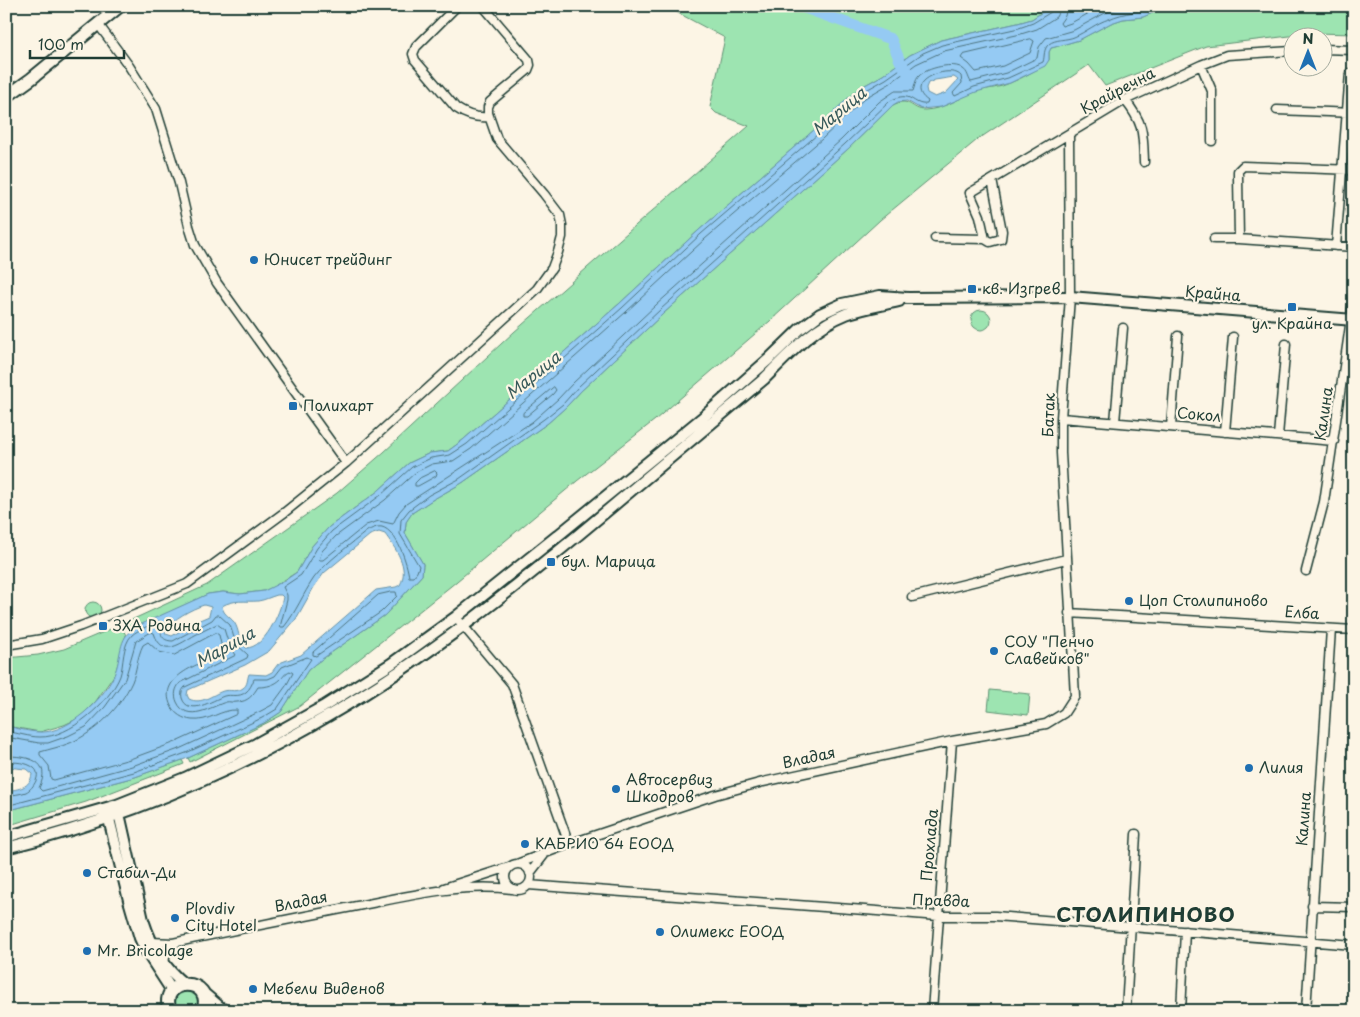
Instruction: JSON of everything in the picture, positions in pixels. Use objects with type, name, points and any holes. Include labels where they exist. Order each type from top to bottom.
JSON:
[{"type":"main road","points":[[6,97],[98,24],[107,11],[120,6]]},
{"type":"main road","points":[[166,1009],[168,998],[172,991],[184,984],[195,986],[223,1011]]},
{"type":"main road","points":[[203,994],[205,1002],[203,1011]]},
{"type":"street","points":[[457,6],[416,48],[413,54],[415,60],[456,108],[477,117],[488,117]]},
{"type":"street","points":[[6,645],[42,639],[81,626],[187,584],[277,518],[346,463],[537,288],[552,268],[562,237],[560,215],[497,139],[488,117],[490,102],[528,70],[529,60],[483,6]]},
{"type":"street","points":[[98,24],[129,66],[156,109],[198,252],[217,283],[346,463]]},
{"type":"street","points":[[1332,49],[1354,50]]},
{"type":"street","name":"Крайречна","points":[[985,239],[980,216],[970,193],[1125,100],[1226,55],[1282,52]]},
{"type":"street","points":[[1201,66],[1212,91],[1212,141]]},
{"type":"street","points":[[1336,246],[1342,170],[1350,113],[1350,73]]},
{"type":"street","points":[[1125,100],[1138,116],[1144,135],[1144,162]]},
{"type":"street","points":[[1277,110],[1350,113]]},
{"type":"street","name":"Батак","points":[[1069,135],[1070,297],[1061,418],[1061,453],[1075,696]]},
{"type":"street","points":[[1239,239],[1238,171],[1243,166],[1354,170]]},
{"type":"street","points":[[935,238],[985,239],[990,242],[1001,239],[1002,231],[992,180]]},
{"type":"street","points":[[1214,239],[1239,239],[1354,248]]},
{"type":"street","name":"Калина","points":[[1306,571],[1324,502],[1352,319],[1354,289]]},
{"type":"street","points":[[119,809],[264,740],[323,707],[391,664],[456,618],[694,425],[800,329],[820,314],[842,304],[880,296],[908,298],[1070,297]]},
{"type":"street","name":"Крайна","points":[[1070,297],[1352,319]]},
{"type":"street","points":[[6,848],[225,770],[328,716],[397,673],[463,627],[530,575],[764,379],[799,344],[820,328],[846,314],[908,298]]},
{"type":"street","points":[[1116,422],[1123,328]]},
{"type":"street","points":[[1171,427],[1178,336]]},
{"type":"street","points":[[1225,432],[1234,337]]},
{"type":"street","points":[[1278,436],[1286,344]]},
{"type":"street","name":"Сокол","points":[[1061,418],[1334,441]]},
{"type":"street","points":[[912,597],[1066,559]]},
{"type":"street","name":"Елба","points":[[1069,613],[1354,630]]},
{"type":"street","points":[[456,618],[512,684],[570,844]]},
{"type":"street","name":"Калина","points":[[1306,1011],[1331,629]]},
{"type":"street","name":"Владая","points":[[436,891],[509,867],[570,844],[763,782],[952,741],[1046,724],[1064,713],[1075,696]]},
{"type":"street","name":"Прохлада","points":[[932,1011],[952,741]]},
{"type":"street","points":[[119,809],[143,920],[151,942],[173,976],[184,984]]},
{"type":"street","points":[[6,837],[108,813]]},
{"type":"street","points":[[108,813],[140,938],[146,951],[172,991]]},
{"type":"street","points":[[1126,1011],[1136,834]]},
{"type":"street","points":[[530,873],[544,854]]},
{"type":"street","points":[[517,864],[526,866],[530,873],[531,878],[528,886]]},
{"type":"street","points":[[509,867],[506,870],[505,879],[512,889]]},
{"type":"street","name":"Владая","points":[[151,942],[173,943],[256,925],[436,891],[482,887],[521,890],[528,886]]},
{"type":"street","name":"Правда","points":[[528,886],[836,907],[938,916],[995,916],[1354,945]]},
{"type":"street","points":[[1312,906],[1354,906]]},
{"type":"street","points":[[1181,1011],[1185,931]]},
{"type":"street","points":[[164,964],[166,951],[173,943]]},
{"type":"green space","points":[[665,6],[1051,6],[1032,19],[941,40],[910,55],[883,75],[858,89],[619,304],[463,440],[448,451],[430,453],[409,463],[378,491],[329,527],[312,546],[297,572],[264,591],[240,594],[223,592],[208,594],[129,631],[125,623],[207,585],[337,493],[514,332],[749,126],[716,113],[710,107],[725,38]]},
{"type":"green space","points":[[1169,6],[1354,6],[1354,34],[1332,33],[1332,28],[1282,28],[1282,37],[1206,46],[1105,86],[1089,65],[977,140],[880,220],[770,321],[655,420],[300,706],[190,762],[188,758],[264,723],[281,712],[308,670],[385,615],[422,575],[423,564],[405,533],[406,522],[412,513],[462,483],[548,423],[664,313],[849,148],[893,105],[903,102],[925,110],[938,108],[975,92],[1002,86],[1027,75],[1044,64],[1049,60],[1051,48],[1079,40],[1111,23],[1123,19],[1143,17]]},
{"type":"green space","points":[[981,310],[988,313],[991,320],[988,327],[981,330],[974,327],[971,320],[974,313]]},
{"type":"green space","points":[[90,602],[96,602],[101,607],[99,616],[90,618],[85,613],[85,607]]},
{"type":"green space","points":[[120,625],[126,635],[115,674],[96,701],[79,718],[64,725],[40,732],[6,726],[6,658],[38,655],[64,649]]},
{"type":"green space","points":[[990,690],[1030,694],[1028,715],[988,710]]},
{"type":"green space","points":[[182,760],[184,764],[86,802],[6,826],[6,811],[135,777]]},
{"type":"green space","points":[[189,988],[199,996],[196,1011],[177,1011],[174,996]]},
{"type":"water","name":"Марица","points":[[1051,6],[1169,6],[1143,17],[1123,19],[1111,23],[1079,40],[1051,48],[1049,60],[1045,66],[1010,83],[976,92],[941,107],[921,109],[907,101],[898,102],[893,105],[849,148],[664,313],[548,423],[462,483],[412,513],[406,522],[405,533],[423,564],[422,575],[385,615],[308,670],[281,712],[264,723],[188,758],[135,777],[6,811],[6,791],[26,785],[31,779],[32,774],[26,769],[6,767],[6,726],[28,731],[51,731],[73,721],[84,713],[94,704],[109,684],[114,675],[125,637],[135,627],[208,594],[223,592],[240,594],[264,591],[297,572],[312,546],[329,527],[378,491],[409,463],[430,453],[448,451],[463,440],[619,304],[858,89],[883,75],[910,55],[941,40],[1032,19]],"holes":[[[954,77],[958,80],[946,93],[935,97],[927,93],[926,88],[928,83]],[[379,532],[385,534],[397,552],[403,571],[400,585],[376,590],[301,655],[278,664],[272,672],[266,675],[249,674],[245,687],[236,691],[223,691],[198,701],[189,699],[187,695],[188,690],[245,665],[269,651],[296,619],[324,573],[370,535]],[[277,595],[283,597],[279,612],[265,636],[253,646],[246,648],[241,641],[234,622],[225,613],[222,606],[235,602],[261,601]],[[204,605],[211,607],[209,616],[172,636],[166,634],[165,630],[173,622]]]},
{"type":"waterway","points":[[799,6],[891,39],[900,61],[908,73]]},
{"type":"place","name":"Юнисет трейдинг","points":[[254,260]]},
{"type":"place","name":"кв. Изгрев","points":[[972,289]]},
{"type":"place","name":"ул. Крайна","points":[[1292,307]]},
{"type":"place","name":"Полихарт","points":[[293,406]]},
{"type":"place","name":"бул. Марица","points":[[551,562]]},
{"type":"place","name":"Цоп Столипиново","points":[[1129,601]]},
{"type":"place","name":"ЗХА Родина","points":[[103,626]]},
{"type":"place","name":"СОУ \"Пенчо Славейков\"","points":[[994,651]]},
{"type":"place","name":"Лилия","points":[[1249,768]]},
{"type":"place","name":"Автосервиз Шкодров","points":[[616,789]]},
{"type":"place","name":"КАБРИО 64 ЕООД","points":[[525,844]]},
{"type":"place","name":"Стабил-Ди","points":[[87,873]]},
{"type":"place","name":"Plovdiv City Hotel","points":[[175,918]]},
{"type":"place","name":"Олимекс ЕООД","points":[[660,932]]},
{"type":"place","name":"Mr. Bricolage","points":[[87,951]]},
{"type":"place","name":"Мебели Виденов","points":[[253,989]]},
{"type":"district","name":"СТОЛИПИНОВО","points":[[1146,915]]}]
